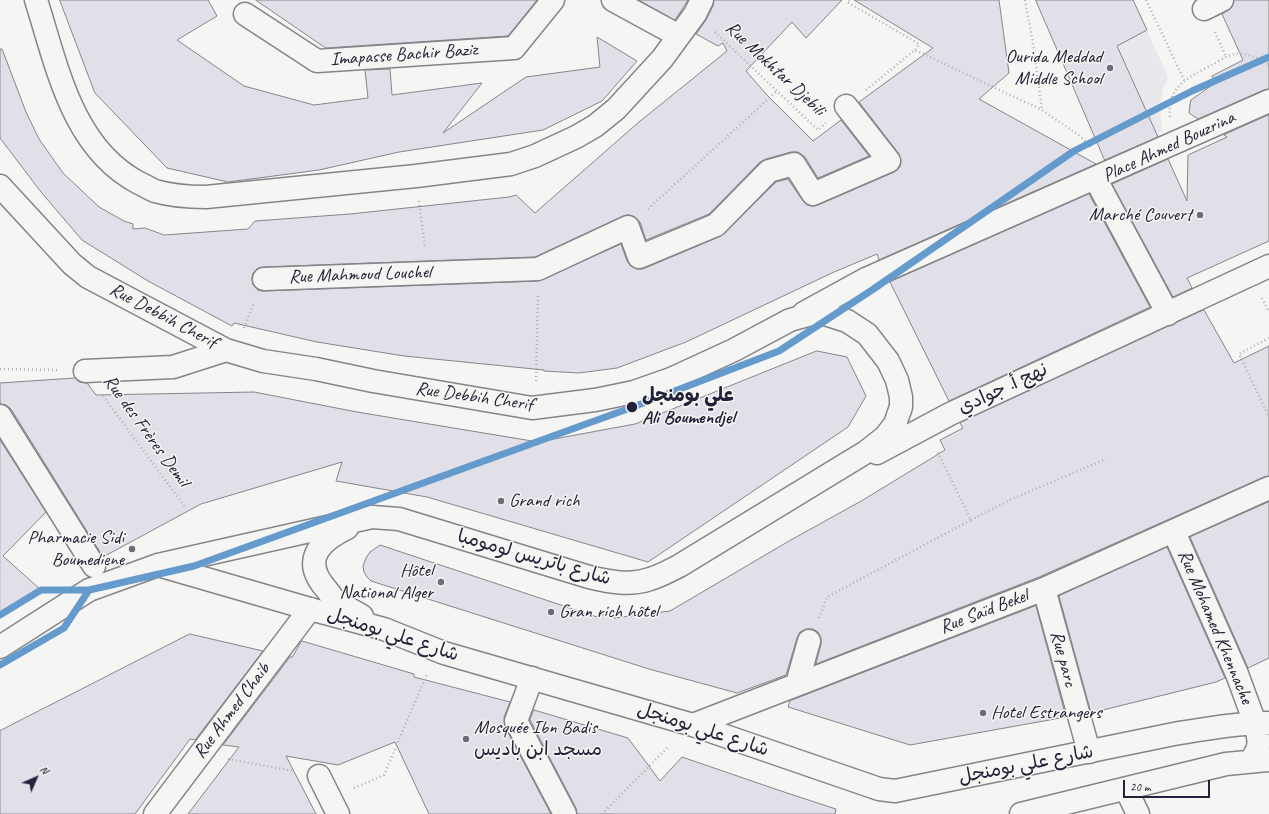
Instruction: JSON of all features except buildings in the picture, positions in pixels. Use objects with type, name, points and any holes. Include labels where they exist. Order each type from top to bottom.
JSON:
[{"type":"street","points":[[36,0],[67,97],[86,135],[100,152],[125,175],[155,191],[185,197],[206,197],[416,176],[511,164],[535,156],[576,137],[595,126],[616,109],[651,72],[699,7]]},
{"type":"street","name":"Imapasse Bachir Baziz","points":[[245,14],[317,61],[514,48],[554,0]]},
{"type":"street","points":[[613,0],[679,36]]},
{"type":"street","name":"Place Ahmed Bouzrina","points":[[1168,314],[1105,174],[1269,101]]},
{"type":"street","points":[[538,269],[628,227],[639,257],[716,225],[769,171],[794,164],[813,194],[889,160],[846,106]]},
{"type":"street","points":[[790,320],[866,279],[1105,174]]},
{"type":"street","name":"Rue Debbih Cherif","points":[[0,186],[72,264],[88,277],[226,350],[263,361],[316,369],[373,381],[532,408],[601,399],[634,392],[671,379],[734,350],[790,320],[819,312],[847,321],[867,334],[888,361],[897,380],[901,397],[901,407],[895,424],[885,437]]},
{"type":"street","name":"نهج أ. جوادي","points":[[745,526],[950,414],[1269,266]]},
{"type":"street","name":"Rue Mahmoud Louchel","points":[[264,279],[538,269]]},
{"type":"street","points":[[85,371],[173,367],[226,350]]},
{"type":"street","points":[[0,416],[94,566]]},
{"type":"street","name":"شارع باتريس لومومبا","points":[[384,629],[337,601],[320,582],[316,574],[314,564],[318,549],[325,541],[333,535],[372,517],[399,519],[589,577],[611,582],[628,583],[652,579],[679,566],[855,459],[885,437]]},
{"type":"street","name":"Rue Saïd Bekel","points":[[693,725],[1044,589],[1174,532],[1269,488]]},
{"type":"street","points":[[0,647],[89,590],[158,565],[372,517]]},
{"type":"street","name":"Rue Mohamed Khennache","points":[[1174,532],[1237,674],[1262,723],[1256,754],[1259,761]]},
{"type":"street","name":"شارع علي بومنجل","points":[[158,565],[384,629],[444,653],[693,725],[879,789],[895,791],[1181,733],[1219,726],[1262,723]]},
{"type":"street","name":"Rue parc","points":[[1044,589],[1089,752]]},
{"type":"street","name":"Rue Ahmed Chaib","points":[[155,814],[310,609]]},
{"type":"street","points":[[797,684],[809,641]]},
{"type":"street","points":[[532,678],[516,721],[565,814]]},
{"type":"street","points":[[1021,814],[1226,764],[1259,761]]},
{"type":"street","points":[[319,776],[334,806]]},
{"type":"street","points":[[1126,788],[1138,814]]},
{"type":"path","points":[[848,0],[847,2],[919,44],[915,50],[1042,110],[1080,136],[1105,174]]},
{"type":"path","points":[[1025,0],[1042,110]]},
{"type":"path","points":[[1146,0],[1184,80]]},
{"type":"path","name":"Rue Mokhtar Djebili","points":[[699,7],[818,130],[915,50]]},
{"type":"path","points":[[1175,143],[1169,109],[1171,98],[1184,80],[1226,57],[1236,54],[1252,56],[1269,65]]},
{"type":"path","points":[[628,227],[778,90]]},
{"type":"path","points":[[416,176],[428,272]]},
{"type":"path","points":[[532,408],[536,383],[538,269]]},
{"type":"path","name":"Rue Mahmoud Louchel","points":[[226,350],[243,329],[264,279]]},
{"type":"path","points":[[1269,338],[1239,354],[1269,417]]},
{"type":"path","points":[[0,369],[85,371]]},
{"type":"path","name":"Rue des Frères Demil","points":[[85,371],[185,507]]},
{"type":"path","points":[[926,427],[971,520]]},
{"type":"path","points":[[809,641],[827,597],[1012,499],[1106,459]]},
{"type":"path","points":[[334,806],[384,776],[428,674]]},
{"type":"path","points":[[602,814],[672,743]]},
{"type":"path","points":[[200,754],[319,776]]},
{"type":"shaded area","points":[[1092,0],[1133,0],[1168,77],[1163,89],[1161,100],[1160,112],[1163,131],[1157,134]]},
{"type":"transit line","points":[[0,665],[64,628],[89,590],[194,566],[633,407],[779,351],[872,290],[1074,151],[1192,91],[1269,57]]},
{"type":"transit line","points":[[0,615],[41,590],[89,590],[116,584]]},
{"type":"place","name":"Ourida Meddad Middle School","points":[[1110,68]]},
{"type":"place","name":"Marché Couvert","points":[[1200,215]]},
{"type":"place","name":"علي بومنجل Ali Boumendjel","points":[[632,407]]},
{"type":"place","name":"Grand rich","points":[[501,501]]},
{"type":"place","name":"Pharmacie Sidi Boumediene","points":[[132,549]]},
{"type":"place","name":"Hôtel National Alger","points":[[441,582]]},
{"type":"place","name":"Gran rich hôtel","points":[[551,612]]},
{"type":"place","name":"Hotel Estrangers","points":[[983,713]]},
{"type":"place","name":"Mosquée Ibn Badis مسجد ابن باديس","points":[[466,739]]}]
